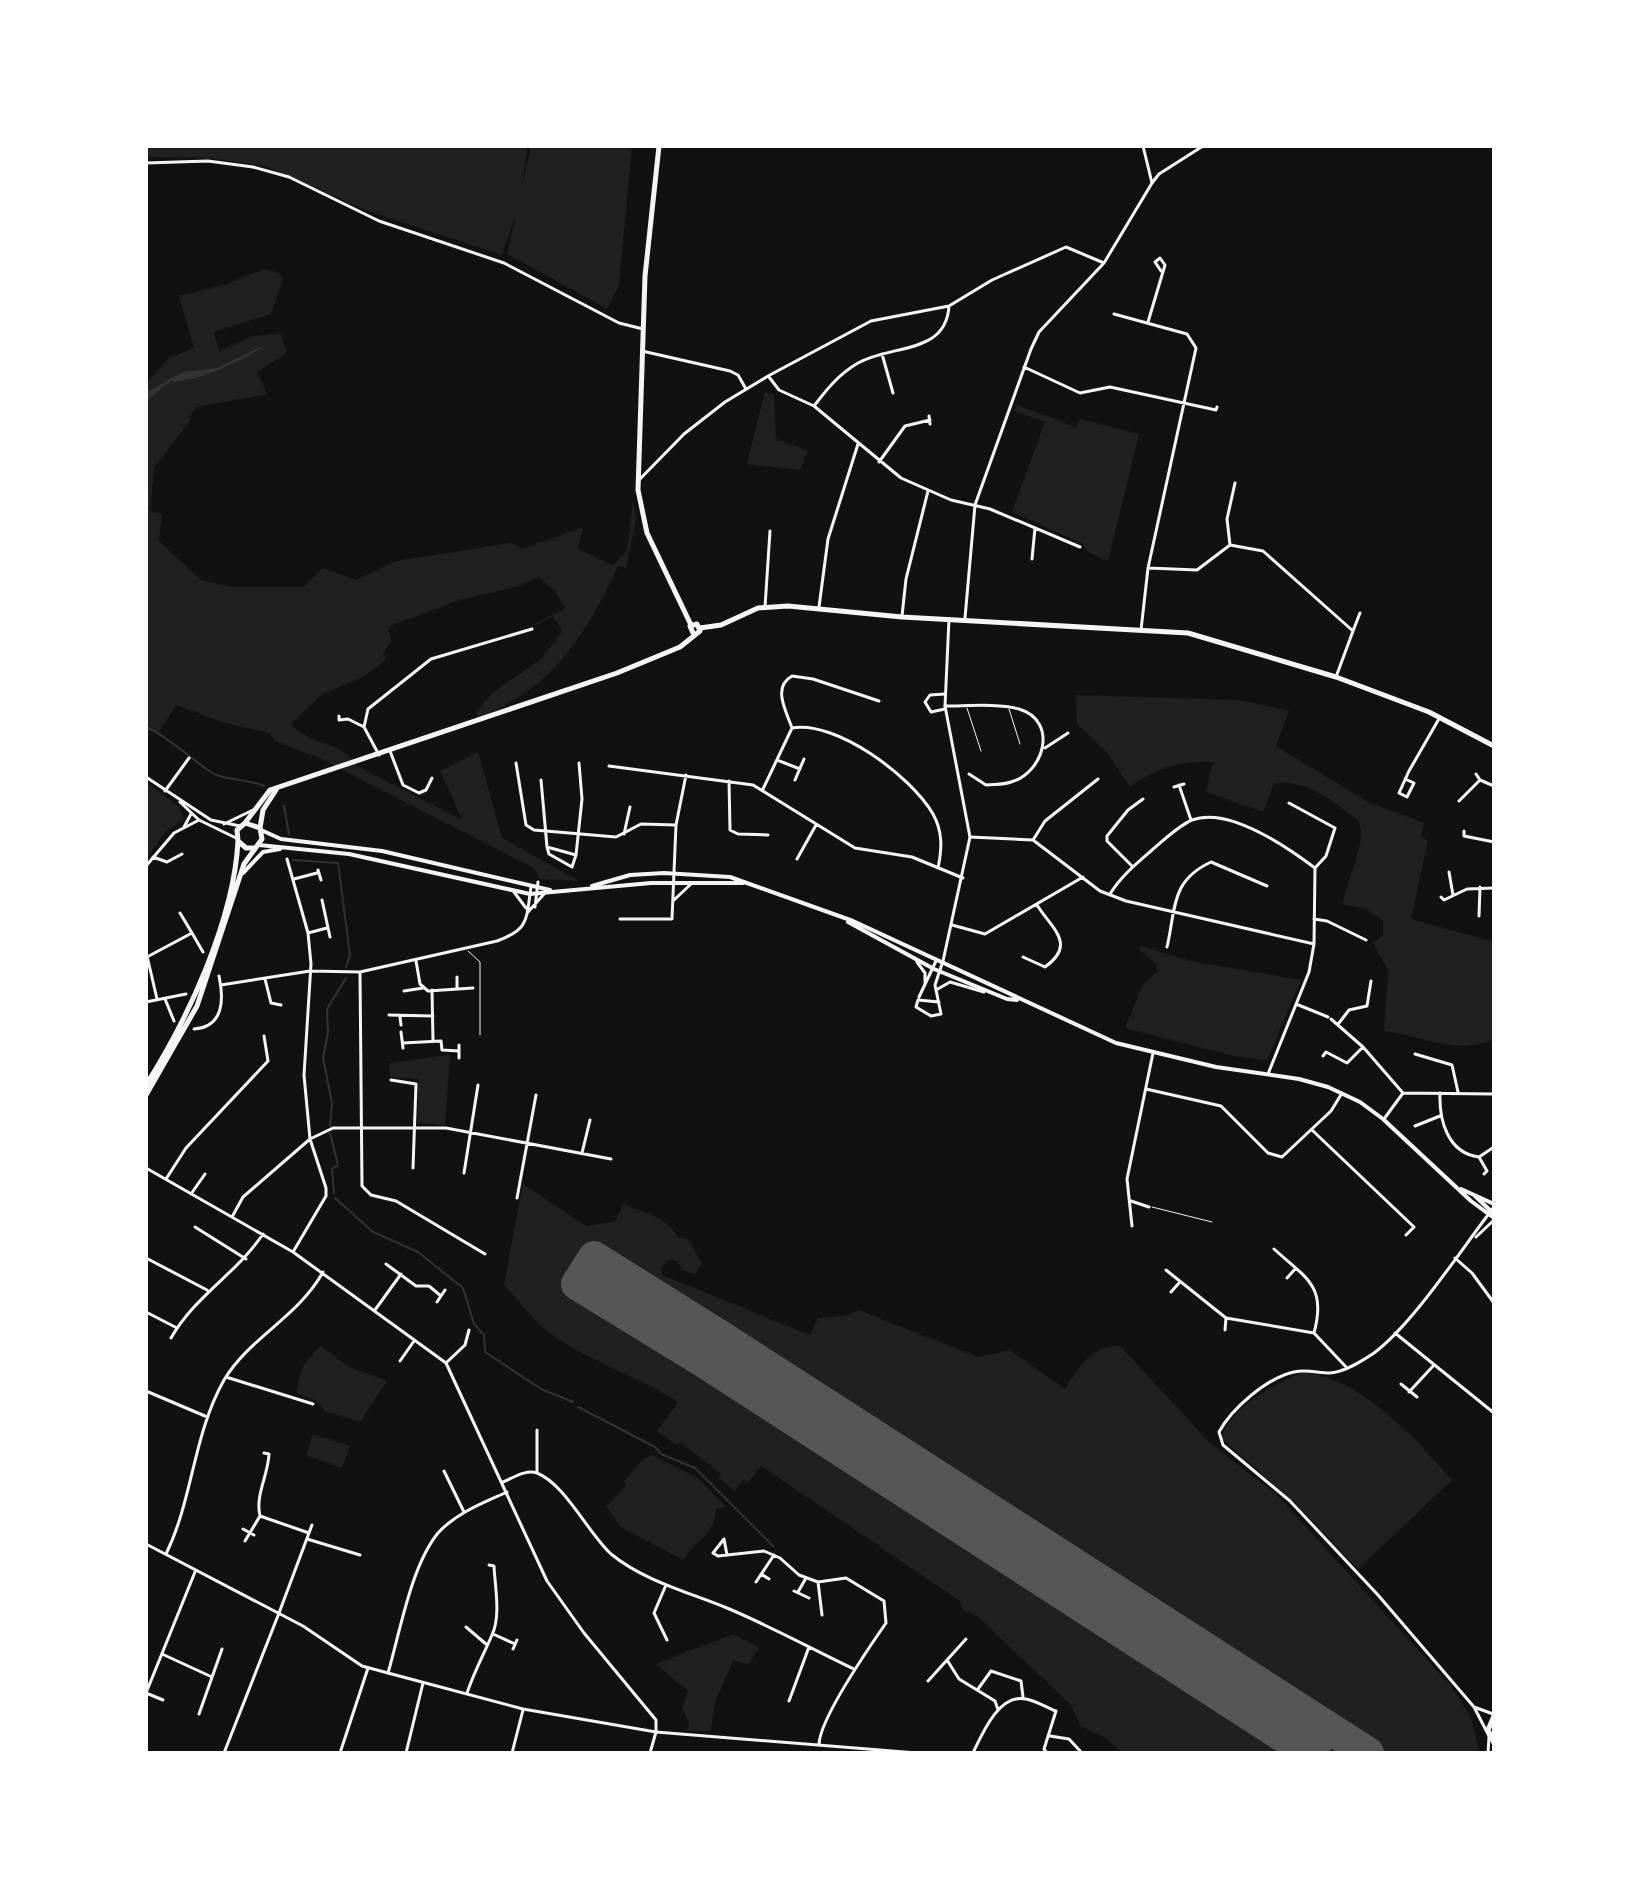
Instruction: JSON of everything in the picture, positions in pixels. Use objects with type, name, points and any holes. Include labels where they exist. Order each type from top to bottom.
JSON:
[{"type":"highway","points":[[659,146],[643,329],[637,481],[647,533],[693,633]]},
{"type":"highway","points":[[146,1085],[173,1040],[200,983],[234,872],[237,839],[243,825],[267,793],[661,657],[680,647],[700,628],[721,625],[765,607],[819,608],[902,617],[1198,635],[1336,677],[1440,717],[1494,746]]},
{"type":"highway","points":[[691,625],[697,624],[700,628]]},
{"type":"highway","points":[[146,1095],[197,1006],[240,876],[256,846],[263,810],[276,789]]},
{"type":"highway","points":[[243,825],[260,829]]},
{"type":"highway","points":[[237,839],[243,846],[256,846]]},
{"type":"highway","points":[[1494,1715],[1488,1726],[1489,1737],[1494,1743]]},
{"type":"main road","points":[[260,829],[281,839],[382,851],[535,885],[547,892]]},
{"type":"main road","points":[[256,846],[349,854],[530,894],[592,886],[699,882],[757,885]]},
{"type":"main road","points":[[240,876],[254,857],[282,847]]},
{"type":"main road","points":[[592,886],[630,875],[674,873],[730,877],[847,920],[1116,1043],[1216,1067],[1314,1083],[1342,1093],[1383,1119],[1479,1208],[1493,1213]]},
{"type":"main road","points":[[847,920],[940,972],[1018,1000]]},
{"type":"main road","points":[[1459,1188],[1473,1195],[1493,1213]]},
{"type":"street","points":[[1143,146],[1152,183]]},
{"type":"street","points":[[965,620],[975,505],[1039,332],[1104,263],[1159,174],[1203,146]]},
{"type":"street","points":[[146,163],[208,161],[253,167],[289,177],[379,221],[504,263],[619,323],[643,329]]},
{"type":"street","points":[[1148,170],[1159,174]]},
{"type":"street","points":[[637,481],[647,476],[684,434],[746,389],[871,321],[949,306],[992,280],[1066,247],[1104,263]]},
{"type":"street","points":[[1147,323],[1161,271]]},
{"type":"street","points":[[814,406],[842,373],[882,354],[936,337],[948,322],[949,306]]},
{"type":"street","points":[[1114,314],[1187,334],[1195,344],[1148,568],[1141,630]]},
{"type":"street","points":[[642,351],[730,371],[738,375],[746,389]]},
{"type":"street","points":[[882,354],[893,393]]},
{"type":"street","points":[[1024,367],[1080,393],[1110,387],[1216,410]]},
{"type":"street","points":[[768,376],[779,390],[814,406],[879,462],[928,491],[975,505],[1080,547]]},
{"type":"street","points":[[879,462],[905,426],[930,420]]},
{"type":"street","points":[[819,608],[828,539],[858,444]]},
{"type":"street","points":[[1230,481],[1241,484]]},
{"type":"street","points":[[1230,545],[1227,519],[1235,483]]},
{"type":"street","points":[[902,617],[906,579],[928,491]]},
{"type":"street","points":[[1032,559],[1035,528]]},
{"type":"street","points":[[765,607],[770,531]]},
{"type":"street","points":[[1148,568],[1197,570],[1230,545],[1263,551],[1353,631]]},
{"type":"street","points":[[1336,677],[1360,613]]},
{"type":"street","points":[[942,954],[918,1000],[917,1008],[933,1017],[942,1013],[935,991],[970,837],[945,708],[949,619]]},
{"type":"street","points":[[364,727],[368,709],[431,659],[532,629]]},
{"type":"street","points":[[763,789],[792,728],[781,692],[783,683],[792,676],[813,679],[879,701]]},
{"type":"street","points":[[945,694],[930,695],[925,702],[931,712],[967,706],[1017,708],[1033,717],[1042,730],[1045,748]]},
{"type":"street","points":[[339,716],[339,720],[348,719],[364,727],[379,755]]},
{"type":"street","points":[[1405,779],[1414,783],[1407,797],[1399,793],[1405,779],[1440,717]]},
{"type":"street","points":[[792,728],[820,728],[842,736],[887,767],[915,793],[932,813],[940,832],[942,849],[938,868]]},
{"type":"street","points":[[969,774],[986,785],[1009,783],[1032,769],[1045,748],[1068,733]]},
{"type":"street","points":[[390,751],[403,785],[419,793],[426,790],[432,778]]},
{"type":"street","points":[[165,791],[189,758]]},
{"type":"street","points":[[795,780],[804,759]]},
{"type":"street","points":[[777,760],[800,769]]},
{"type":"street","points":[[516,763],[526,825],[534,830],[599,837],[624,834],[641,824],[676,825]]},
{"type":"street","points":[[541,780],[549,854],[572,867],[580,834],[582,799],[579,763]]},
{"type":"street","points":[[609,766],[729,781],[763,789],[855,848],[912,857],[963,878]]},
{"type":"street","points":[[1476,774],[1480,780],[1494,786]]},
{"type":"street","points":[[620,919],[672,919],[676,825],[686,775]]},
{"type":"street","points":[[146,777],[198,813],[224,824],[243,825]]},
{"type":"street","points":[[1033,840],[1045,821],[1098,779]]},
{"type":"street","points":[[1464,800],[1480,780]]},
{"type":"street","points":[[729,781],[730,830],[738,834],[768,835]]},
{"type":"street","points":[[1179,785],[1191,820]]},
{"type":"street","points":[[1133,867],[1107,841],[1107,836],[1128,810],[1143,799]]},
{"type":"street","points":[[180,802],[199,820],[237,839]]},
{"type":"street","points":[[1268,1074],[1309,972],[1314,944],[1315,868],[1326,856],[1335,835],[1335,828],[1289,803]]},
{"type":"street","points":[[624,834],[630,807]]},
{"type":"street","points":[[224,824],[253,810]]},
{"type":"street","points":[[191,814],[198,813]]},
{"type":"street","points":[[146,866],[184,827],[191,814]]},
{"type":"street","points":[[1110,894],[1133,867],[1191,820],[1210,817],[1230,821],[1284,844],[1315,868]]},
{"type":"street","points":[[184,827],[199,820]]},
{"type":"street","points":[[797,859],[816,825]]},
{"type":"street","points":[[1463,836],[1494,842]]},
{"type":"street","points":[[970,837],[1033,840],[1110,894],[1173,912],[1314,944]]},
{"type":"street","points":[[547,847],[576,855]]},
{"type":"street","points":[[153,857],[167,862],[182,854]]},
{"type":"street","points":[[287,859],[308,933],[310,971],[304,1075],[310,1139],[322,1170],[326,1196],[293,1252]]},
{"type":"street","points":[[1167,947],[1179,886],[1211,862],[1267,886]]},
{"type":"street","points":[[293,879],[317,871],[321,880]]},
{"type":"street","points":[[1449,872],[1445,880],[1453,895]]},
{"type":"street","points":[[951,925],[985,934],[1083,877]]},
{"type":"street","points":[[673,900],[687,885],[699,882]]},
{"type":"street","points":[[221,985],[310,971],[360,972],[466,949],[518,933],[528,912],[530,894],[535,885]]},
{"type":"street","points":[[535,885],[535,907]]},
{"type":"street","points":[[1479,916],[1476,907],[1480,887]]},
{"type":"street","points":[[1443,901],[1480,887],[1494,888]]},
{"type":"street","points":[[507,889],[521,898],[528,912]]},
{"type":"street","points":[[528,912],[547,892]]},
{"type":"street","points":[[322,900],[327,909],[330,937]]},
{"type":"street","points":[[1023,957],[1045,967],[1056,956],[1062,942],[1037,905]]},
{"type":"street","points":[[180,913],[203,952]]},
{"type":"street","points":[[1314,919],[1327,921],[1366,940]]},
{"type":"street","points":[[308,933],[327,928]]},
{"type":"street","points":[[157,999],[147,956],[192,933]]},
{"type":"street","points":[[914,959],[925,973],[924,987]]},
{"type":"street","points":[[416,961],[423,988]]},
{"type":"street","points":[[360,972],[365,1192],[396,1201],[485,1254]]},
{"type":"street","points":[[194,1029],[205,1027],[216,1018],[222,1005],[219,976]]},
{"type":"street","points":[[457,977],[457,988]]},
{"type":"street","points":[[265,979],[271,1003],[281,1005]]},
{"type":"street","points":[[1339,1023],[1349,1010],[1367,1006],[1371,981]]},
{"type":"street","points":[[935,991],[950,982],[992,993]]},
{"type":"street","points":[[404,991],[473,988]]},
{"type":"street","points":[[432,990],[433,1040]]},
{"type":"street","points":[[146,1002],[186,994]]},
{"type":"street","points":[[165,998],[174,1021]]},
{"type":"street","points":[[918,1000],[930,998],[939,1002]]},
{"type":"street","points":[[1296,1004],[1339,1023],[1403,1093],[1494,1094]]},
{"type":"street","points":[[389,1015],[433,1016]]},
{"type":"street","points":[[400,1017],[401,1025]]},
{"type":"street","points":[[146,1024],[146,1034]]},
{"type":"street","points":[[401,1032],[403,1045],[433,1040],[441,1041],[445,1051],[459,1051]]},
{"type":"street","points":[[264,1036],[268,1061]]},
{"type":"street","points":[[459,1045],[459,1058]]},
{"type":"street","points":[[1330,1046],[1325,1054],[1347,1063],[1363,1047]]},
{"type":"street","points":[[1132,1226],[1127,1179],[1153,1053]]},
{"type":"street","points":[[1415,1054],[1452,1065]]},
{"type":"street","points":[[1453,1058],[1458,1092]]},
{"type":"street","points":[[268,1061],[275,1062]]},
{"type":"street","points":[[166,1179],[186,1148],[268,1061]]},
{"type":"street","points":[[391,1080],[416,1084],[413,1168]]},
{"type":"street","points":[[464,1173],[478,1085]]},
{"type":"street","points":[[1146,1089],[1221,1106],[1275,1156],[1290,1153],[1336,1106],[1342,1093]]},
{"type":"street","points":[[1383,1119],[1403,1093]]},
{"type":"street","points":[[1440,1093],[1443,1128],[1462,1150],[1479,1157],[1488,1173]]},
{"type":"street","points":[[517,1198],[536,1095]]},
{"type":"street","points":[[1418,1116],[1422,1121]]},
{"type":"street","points":[[1415,1126],[1440,1116]]},
{"type":"street","points":[[582,1153],[590,1120]]},
{"type":"street","points":[[232,1217],[243,1197],[310,1139],[333,1128],[416,1127],[471,1131],[611,1159]]},
{"type":"street","points":[[1312,1130],[1414,1227],[1406,1235]]},
{"type":"street","points":[[1479,1157],[1494,1147]]},
{"type":"street","points":[[146,1168],[293,1252],[446,1363],[547,1581],[584,1633],[656,1720],[650,1753]]},
{"type":"street","points":[[191,1194],[205,1174]]},
{"type":"street","points":[[1131,1201],[1149,1207]]},
{"type":"street","points":[[1473,1239],[1493,1213]]},
{"type":"street","points":[[1488,1753],[1489,1737],[1474,1707],[1309,1521],[1252,1467],[1223,1445],[1219,1432],[1236,1412],[1280,1377],[1305,1370],[1332,1373],[1372,1354],[1395,1333],[1493,1213]]},
{"type":"street","points":[[195,1236],[197,1228],[246,1259]]},
{"type":"street","points":[[171,1338],[207,1290],[246,1259],[263,1234]]},
{"type":"street","points":[[1274,1249],[1311,1282],[1319,1297],[1320,1311],[1314,1333]]},
{"type":"street","points":[[1455,1258],[1479,1281],[1494,1303]]},
{"type":"street","points":[[146,1259],[207,1290]]},
{"type":"street","points":[[386,1264],[416,1286],[429,1286],[441,1296]]},
{"type":"street","points":[[1287,1278],[1296,1268]]},
{"type":"street","points":[[1166,1270],[1226,1318],[1314,1333],[1347,1368]]},
{"type":"street","points":[[166,1554],[175,1537],[207,1417],[226,1377],[261,1338],[296,1311],[323,1272]]},
{"type":"street","points":[[375,1310],[401,1274]]},
{"type":"street","points":[[1171,1292],[1180,1281]]},
{"type":"street","points":[[437,1302],[445,1290]]},
{"type":"street","points":[[146,1312],[177,1328]]},
{"type":"street","points":[[1225,1330],[1226,1318]]},
{"type":"street","points":[[446,1363],[465,1345],[469,1330]]},
{"type":"street","points":[[1395,1333],[1494,1413]]},
{"type":"street","points":[[400,1361],[415,1339]]},
{"type":"street","points":[[465,1345],[471,1347]]},
{"type":"street","points":[[1409,1392],[1434,1365]]},
{"type":"street","points":[[226,1377],[313,1404]]},
{"type":"street","points":[[1401,1384],[1417,1397]]},
{"type":"street","points":[[146,1391],[207,1417]]},
{"type":"street","points":[[537,1430],[537,1472]]},
{"type":"street","points":[[245,1541],[260,1516],[257,1503],[269,1453]]},
{"type":"street","points":[[444,1471],[464,1512]]},
{"type":"street","points":[[503,1482],[526,1472],[537,1472],[558,1488],[610,1553],[666,1585],[729,1609],[854,1669]]},
{"type":"street","points":[[388,1673],[423,1556],[439,1532],[464,1512],[507,1492]]},
{"type":"street","points":[[260,1516],[309,1533]]},
{"type":"street","points":[[224,1753],[312,1525]]},
{"type":"street","points":[[243,1529],[251,1534]]},
{"type":"street","points":[[307,1539],[360,1555]]},
{"type":"street","points":[[146,1555],[148,1545],[279,1613],[368,1668],[523,1709],[656,1732],[917,1753]]},
{"type":"street","points":[[727,1555],[764,1551],[806,1578],[818,1582],[846,1578],[880,1596],[887,1608],[886,1623],[854,1669],[821,1733],[819,1745]]},
{"type":"street","points":[[756,1582],[774,1555]]},
{"type":"street","points":[[467,1693],[493,1634],[497,1613],[494,1565]]},
{"type":"street","points":[[163,1700],[146,1693],[173,1619],[195,1572]]},
{"type":"street","points":[[761,1574],[769,1579]]},
{"type":"street","points":[[806,1578],[796,1592],[809,1598]]},
{"type":"street","points":[[818,1582],[822,1615]]},
{"type":"street","points":[[666,1585],[654,1613],[667,1640]]},
{"type":"street","points":[[466,1627],[486,1644]]},
{"type":"street","points":[[493,1634],[515,1644]]},
{"type":"street","points":[[928,1681],[966,1639]]},
{"type":"street","points":[[789,1701],[809,1647]]},
{"type":"street","points":[[199,1714],[222,1649]]},
{"type":"street","points":[[162,1654],[212,1677]]},
{"type":"street","points":[[947,1660],[959,1679],[995,1701],[1007,1703]]},
{"type":"street","points":[[340,1753],[368,1668]]},
{"type":"street","points":[[978,1689],[991,1671],[1021,1681],[1023,1698]]},
{"type":"street","points":[[406,1753],[423,1681]]},
{"type":"street","points":[[973,1753],[980,1734],[998,1710],[1007,1703],[1023,1698],[1056,1711],[1044,1749],[1047,1753]]},
{"type":"street","points":[[995,1701],[998,1710]]},
{"type":"street","points":[[1474,1707],[1494,1715]]},
{"type":"street","points":[[512,1753],[523,1709]]},
{"type":"street","points":[[1050,1736],[1069,1739],[1082,1753]]},
{"type":"lane","points":[[967,706],[981,751]]},
{"type":"lane","points":[[1009,708],[1020,744]]},
{"type":"lane","points":[[466,949],[480,962],[480,1035]]},
{"type":"lane","points":[[1149,1207],[1212,1222]]},
{"type":"shaded area","points":[[146,146],[527,146],[520,202],[502,255],[370,212],[265,166],[208,158],[146,157]]},
{"type":"shaded area","points":[[531,146],[632,146],[619,285],[607,309],[507,254]]},
{"type":"shaded area","points":[[264,269],[279,273],[283,279],[271,314],[214,332],[219,351],[253,336],[281,334],[287,353],[257,372],[267,394],[196,407],[191,419],[154,468],[150,511],[162,514],[159,541],[201,580],[231,587],[303,587],[323,568],[356,580],[396,561],[512,543],[522,549],[583,527],[578,549],[613,565],[627,550],[633,500],[636,520],[626,568],[618,566],[579,637],[546,676],[526,692],[478,717],[476,713],[492,693],[541,659],[562,631],[553,616],[535,624],[565,608],[555,591],[539,577],[516,587],[459,600],[388,627],[391,641],[383,654],[386,660],[364,676],[321,695],[291,724],[307,736],[344,752],[357,766],[462,820],[440,771],[478,752],[502,838],[579,881],[540,879],[534,868],[321,759],[275,741],[269,733],[225,723],[176,705],[158,734],[146,729],[146,383],[169,358],[194,348],[179,296],[224,285]]},
{"type":"shaded area","points":[[264,345],[220,369],[192,379],[171,381],[146,401],[146,393],[182,372],[217,368]]},
{"type":"shaded area","points":[[765,392],[774,395],[776,439],[808,451],[800,470],[747,464]]},
{"type":"shaded area","points":[[1017,405],[1076,427],[1080,419],[1139,434],[1108,561],[1088,552],[1083,544],[1012,512],[1045,422],[1014,411]]},
{"type":"shaded area","points":[[1076,695],[1239,700],[1289,711],[1276,746],[1368,802],[1424,823],[1421,837],[1428,840],[1411,919],[1494,942],[1494,1040],[1465,1046],[1452,1045],[1384,1031],[1388,970],[1373,943],[1383,935],[1383,920],[1365,909],[1343,904],[1361,838],[1358,820],[1319,793],[1297,784],[1274,784],[1263,812],[1206,792],[1213,762],[1190,762],[1169,767],[1130,787],[1108,754],[1077,724]]},
{"type":"shaded area","points":[[146,782],[179,807],[184,819],[166,831],[146,859]]},
{"type":"shaded area","points":[[1141,946],[1194,962],[1301,980],[1267,1060],[1234,1056],[1125,1028],[1143,984],[1157,972],[1157,965],[1139,949]]},
{"type":"shaded area","points":[[450,1055],[445,1125],[418,1123],[418,1079],[390,1077],[389,1063]]},
{"type":"shaded area","points":[[523,1184],[586,1226],[615,1222],[623,1204],[655,1216],[668,1225],[678,1238],[688,1239],[702,1263],[695,1274],[683,1270],[677,1261],[668,1260],[661,1267],[662,1275],[810,1335],[818,1318],[844,1316],[859,1310],[978,1357],[1010,1350],[1065,1389],[1094,1353],[1110,1346],[1120,1346],[1210,1443],[1276,1494],[1451,1686],[1471,1718],[1480,1753],[1122,1753],[1104,1737],[1081,1727],[1071,1705],[977,1616],[962,1609],[960,1601],[761,1466],[748,1483],[743,1480],[735,1491],[718,1478],[721,1474],[680,1442],[677,1445],[657,1431],[678,1402],[591,1358],[541,1326],[504,1285]]},
{"type":"shaded area","points":[[320,1346],[350,1367],[387,1381],[360,1422],[325,1411],[317,1401],[296,1393],[303,1366]]},
{"type":"shaded area","points":[[1307,1372],[1329,1378],[1369,1399],[1405,1429],[1452,1480],[1358,1569],[1294,1502],[1222,1439],[1225,1428],[1243,1407],[1270,1388]]},
{"type":"shaded area","points":[[313,1434],[350,1446],[342,1468],[306,1455]]},
{"type":"shaded area","points":[[652,1455],[698,1478],[726,1507],[716,1509],[712,1526],[683,1560],[621,1527],[606,1507],[626,1486],[624,1481],[643,1459]]},
{"type":"shaded area","points":[[733,1634],[759,1648],[749,1664],[733,1661],[715,1702],[711,1731],[687,1731],[689,1723],[682,1708],[688,1691],[656,1664]]},
{"type":"waterway","points":[[146,727],[209,771],[264,786]]},
{"type":"waterway","points":[[284,806],[289,834]]},
{"type":"waterway","points":[[293,860],[338,863],[350,955],[346,967]]},
{"type":"waterway","points":[[330,1126],[332,1103],[323,1058],[328,1033],[327,1009],[346,978]]},
{"type":"waterway","points":[[330,1133],[338,1165],[332,1169],[334,1193]]},
{"type":"waterway","points":[[335,1198],[373,1232],[418,1252],[463,1288],[474,1324],[484,1335],[485,1352],[541,1389],[573,1402]]},
{"type":"waterway","points":[[578,1407],[655,1447],[661,1454],[695,1468],[773,1546]]},
{"type":"runway","points":[[594,1257],[717,1334],[701,1360],[577,1284],[594,1257]]},
{"type":"runway","points":[[717,1334],[1326,1726],[1309,1753],[701,1360],[717,1334]]},
{"type":"runway","points":[[1316,1743],[1326,1726],[1368,1753]]}]
